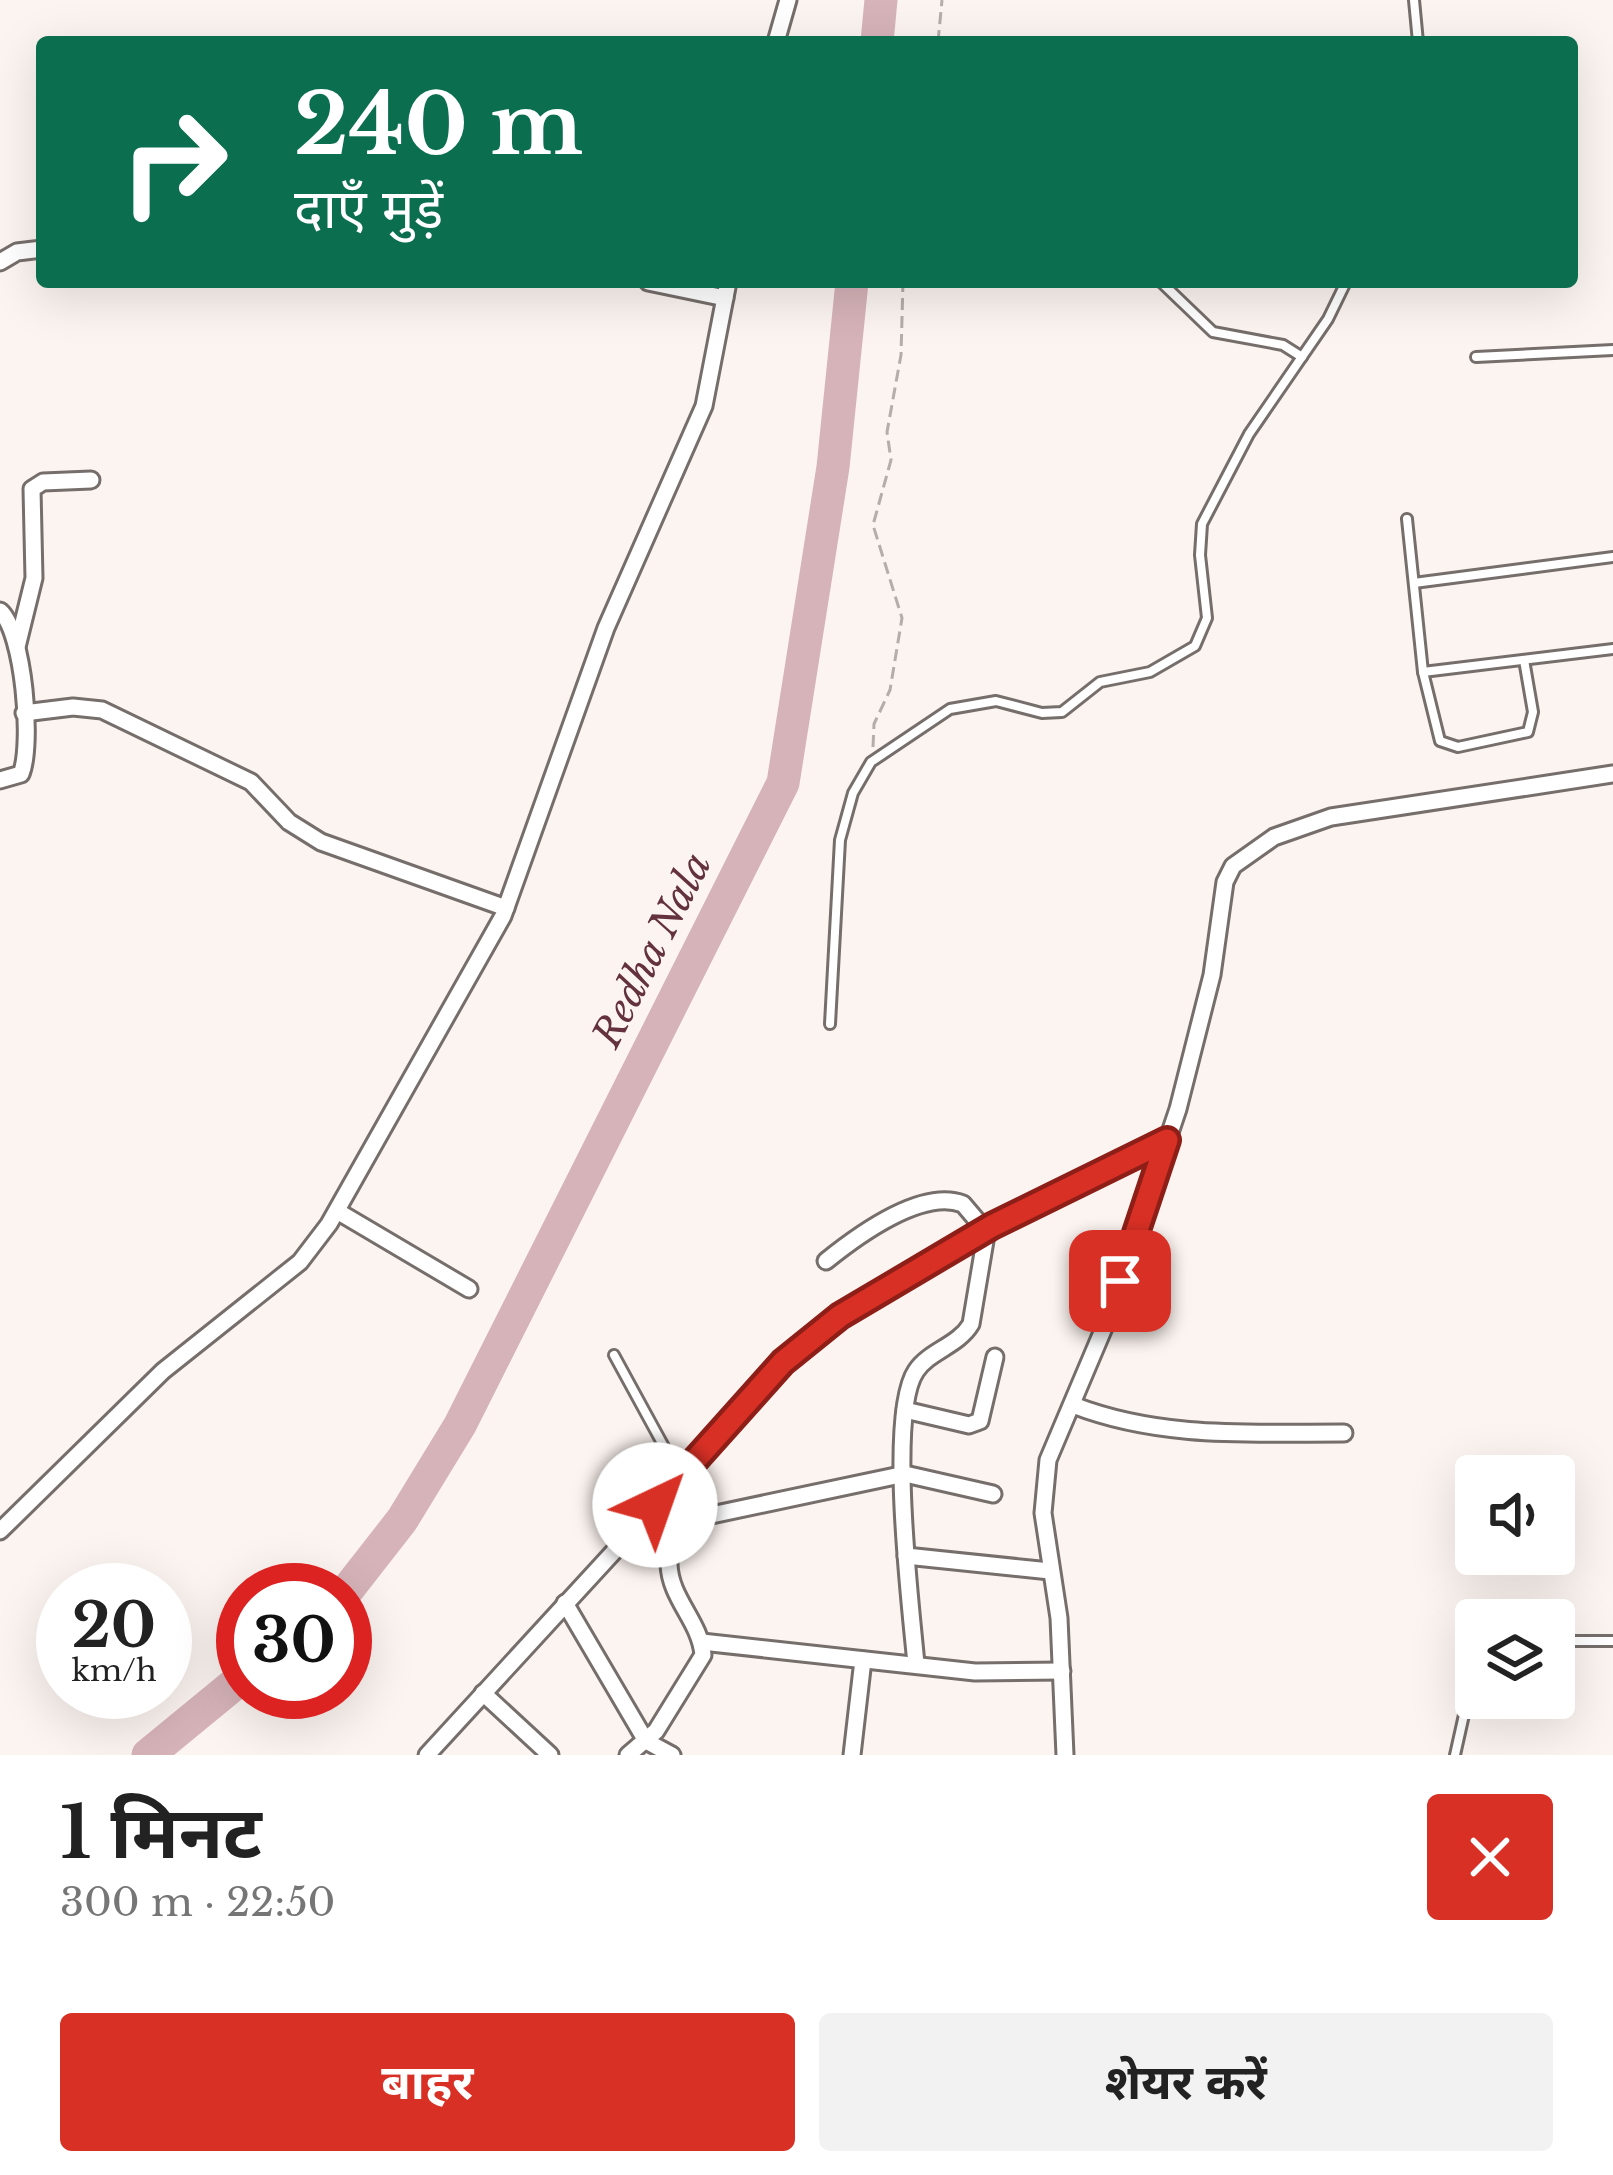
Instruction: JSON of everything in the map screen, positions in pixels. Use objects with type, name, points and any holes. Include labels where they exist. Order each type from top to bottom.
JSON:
[{"type":"street","points":[[778,36],[788,0]]},
{"type":"street","points":[[0,262],[17,252],[36,250]]},
{"type":"street","points":[[0,1531],[163,1371],[300,1262],[337,1210],[506,908],[606,628],[704,406],[726,290]]},
{"type":"street","points":[[17,647],[34,578],[32,490],[43,482],[91,480]]},
{"type":"street","points":[[0,610],[12,625],[29,734],[26,761],[17,778],[0,780]]},
{"type":"street","points":[[24,713],[73,707],[102,710],[251,782],[289,822],[321,842],[506,908]]},
{"type":"street","points":[[1065,1755],[1045,1479],[1106,1323],[1167,1140],[1212,975],[1226,882],[1247,853],[1331,817],[1613,774]]},
{"type":"street","points":[[427,1755],[811,1337],[986,1229],[1167,1140]]},
{"type":"street","points":[[826,1261],[870,1226],[944,1201],[963,1204],[986,1229]]},
{"type":"street","points":[[337,1210],[469,1288]]},
{"type":"street","points":[[916,1664],[906,1556],[905,1410],[916,1370],[971,1324],[986,1229]]},
{"type":"street","points":[[905,1410],[968,1426],[980,1421],[995,1357]]},
{"type":"street","points":[[1073,1405],[1132,1424],[1195,1432],[1344,1433]]},
{"type":"street","points":[[628,1755],[646,1741],[699,1665],[702,1642],[673,1589],[669,1571],[670,1549],[692,1494],[683,1474]]},
{"type":"street","points":[[683,1521],[905,1474],[993,1494]]},
{"type":"street","points":[[906,1556],[1050,1570]]},
{"type":"street","points":[[566,1603],[646,1741],[672,1755]]},
{"type":"street","points":[[702,1642],[975,1672],[1062,1671]]},
{"type":"street","points":[[852,1755],[862,1660]]},
{"type":"street","points":[[483,1693],[550,1755]]},
{"type":"lane","points":[[1414,0],[1417,36]]},
{"type":"lane","points":[[1167,288],[1213,332],[1283,345],[1302,358]]},
{"type":"lane","points":[[830,1024],[839,840],[854,793],[872,762],[950,709],[996,701],[1062,712],[1100,682],[1150,672],[1195,646],[1207,619],[1199,555],[1202,524],[1249,434],[1302,358],[1343,288]]},
{"type":"lane","points":[[1477,357],[1613,350]]},
{"type":"lane","points":[[1407,519],[1434,732],[1458,747],[1528,732],[1533,712],[1524,660]]},
{"type":"lane","points":[[1414,583],[1613,557]]},
{"type":"lane","points":[[1423,672],[1613,650]]},
{"type":"lane","points":[[614,1355],[683,1474]]},
{"type":"lane","points":[[1575,1641],[1613,1641]]},
{"type":"lane","points":[[1456,1755],[1464,1719]]},
{"type":"path","points":[[939,36],[942,0]]},
{"type":"path","points":[[872,762],[874,724],[890,690],[902,618],[873,525],[890,460],[887,432],[901,356],[903,288]]},
{"type":"waterway","name":"Redha Nala","points":[[878,36],[881,0]]},
{"type":"waterway","name":"Redha Nala","points":[[368,1563],[402,1520],[460,1425],[783,783],[833,467],[851,288]]},
{"type":"waterway","name":"Redha Nala","points":[[148,1755],[216,1699]]},
{"type":"route","points":[[655,1505],[783,1362],[840,1316],[992,1226],[1167,1140],[1120,1281]]}]
